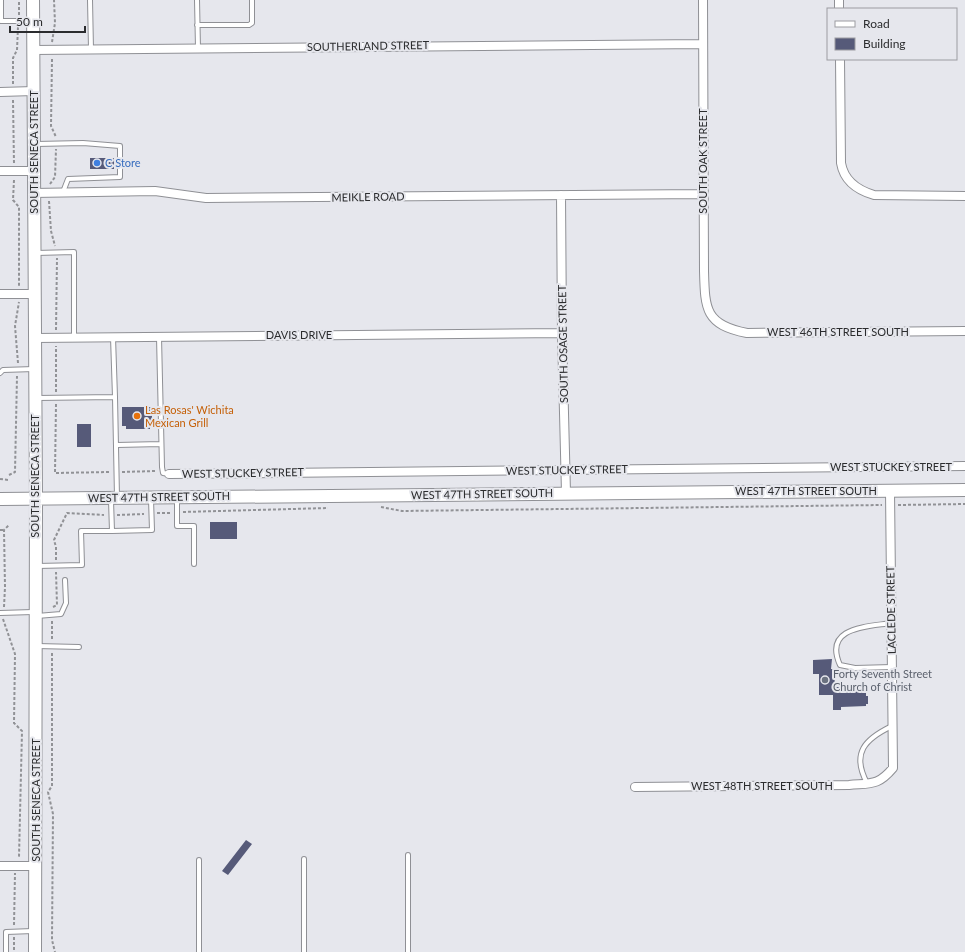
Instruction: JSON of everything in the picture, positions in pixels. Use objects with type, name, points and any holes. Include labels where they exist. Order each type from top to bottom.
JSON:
[{"type":"street","name":"SOUTH SENECA STREET","points":[[33,0],[36,499],[35,952]]},
{"type":"street","name":"SOUTH OAK STREET","points":[[703,0],[705,294],[709,312],[716,319]]},
{"type":"street","name":"SOUTHERLAND STREET","points":[[33,50],[703,44]]},
{"type":"street","points":[[840,60],[841,163],[845,176],[850,182],[865,193],[874,196],[965,196]]},
{"type":"street","points":[[0,92],[34,91]]},
{"type":"street","points":[[0,171],[33,171]]},
{"type":"street","name":"MEIKLE ROAD","points":[[33,193],[155,191],[206,198],[704,194]]},
{"type":"street","name":"SOUTH OSAGE STREET","points":[[561,195],[562,333],[566,493]]},
{"type":"street","points":[[0,294],[34,294]]},
{"type":"street","name":"WEST 46TH STREET SOUTH","points":[[716,319],[725,327],[735,331],[748,333],[965,331]]},
{"type":"street","name":"DAVIS DRIVE","points":[[35,338],[113,336],[562,333]]},
{"type":"street","name":"WEST STUCKEY STREET","points":[[169,474],[965,466]]},
{"type":"street","name":"WEST 47TH STREET SOUTH","points":[[0,499],[965,490]]},
{"type":"street","name":"LACLEDE STREET","points":[[887,775],[893,768],[890,491]]},
{"type":"street","name":"WEST 48TH STREET SOUTH","points":[[635,787],[850,785],[875,782],[887,775]]},
{"type":"street","points":[[0,866],[35,866]]},
{"type":"lane","points":[[1,0],[1,22],[33,22]]},
{"type":"lane","points":[[90,0],[91,49]]},
{"type":"lane","points":[[197,0],[198,48]]},
{"type":"lane","points":[[197,25],[249,25],[252,23],[252,0]]},
{"type":"lane","points":[[34,144],[83,143],[120,146],[120,177],[68,179],[63,193]]},
{"type":"lane","points":[[34,253],[74,252],[74,337]]},
{"type":"lane","points":[[112,531],[111,515],[117,472],[113,336]]},
{"type":"lane","points":[[158,336],[162,471],[164,474],[169,474]]},
{"type":"lane","points":[[0,373],[3,370],[35,369]]},
{"type":"lane","points":[[35,398],[115,397]]},
{"type":"lane","points":[[117,445],[161,444]]},
{"type":"lane","points":[[35,566],[82,565],[81,531],[152,530],[151,497]]},
{"type":"lane","points":[[177,497],[177,526],[194,526],[194,564]]},
{"type":"lane","points":[[2,612],[52,615],[61,614],[66,603],[66,580]]},
{"type":"lane","points":[[892,623],[854,629],[842,635],[837,643],[837,657],[840,665],[855,668],[892,667]]},
{"type":"lane","points":[[35,646],[79,647]]},
{"type":"lane","points":[[867,783],[861,772],[860,762],[862,751],[876,734],[893,726]]},
{"type":"lane","points":[[408,855],[408,952]]},
{"type":"lane","points":[[304,859],[304,952]]},
{"type":"lane","points":[[199,860],[199,952]]},
{"type":"lane","points":[[6,952],[6,932],[35,930]]},
{"type":"path","points":[[9,475],[15,472],[18,354],[15,326],[19,294],[19,207],[14,200],[13,58],[17,50],[19,0]]},
{"type":"path","points":[[54,0],[55,23],[52,40],[51,126],[57,138],[55,177],[48,188],[48,193],[51,231],[57,252],[55,473],[156,471]]},
{"type":"path","points":[[0,479],[9,480]]},
{"type":"path","points":[[380,507],[402,511],[965,504]]},
{"type":"path","points":[[55,952],[52,940],[53,814],[48,792],[52,786],[52,608],[56,605],[56,547],[54,540],[67,513],[111,515],[330,508]]},
{"type":"path","points":[[0,530],[4,530],[9,525]]},
{"type":"path","points":[[4,530],[5,587],[2,612],[15,654],[14,723],[22,731],[19,859],[15,874],[14,952]]},
{"type":"building","points":[[90,158],[114,158],[114,169],[90,169]]},
{"type":"building","name":"Las Rosas' Wichita Mexican Grill","points":[[122,407],[152,407],[152,426],[150,426],[150,429],[126,429],[126,426],[122,426]]},
{"type":"building","points":[[77,424],[91,424],[91,447],[77,447]]},
{"type":"building","points":[[210,522],[237,522],[237,539],[210,539]]},
{"type":"building","name":"Forty Seventh Street Church of Christ","points":[[832,659],[831,669],[834,669],[835,687],[866,687],[868,704],[866,704],[866,706],[841,707],[841,710],[833,710],[833,695],[819,695],[819,674],[813,674],[813,660]]},
{"type":"building","points":[[246,840],[252,844],[228,875],[222,871]]},
{"type":"place","name":"C Store","points":[[97,163]]},
{"type":"place","name":"Las Rosas' Wichita Mexican Grill","points":[[137,416]]},
{"type":"place","name":"Forty Seventh Street Church of Christ","points":[[825,680]]}]
